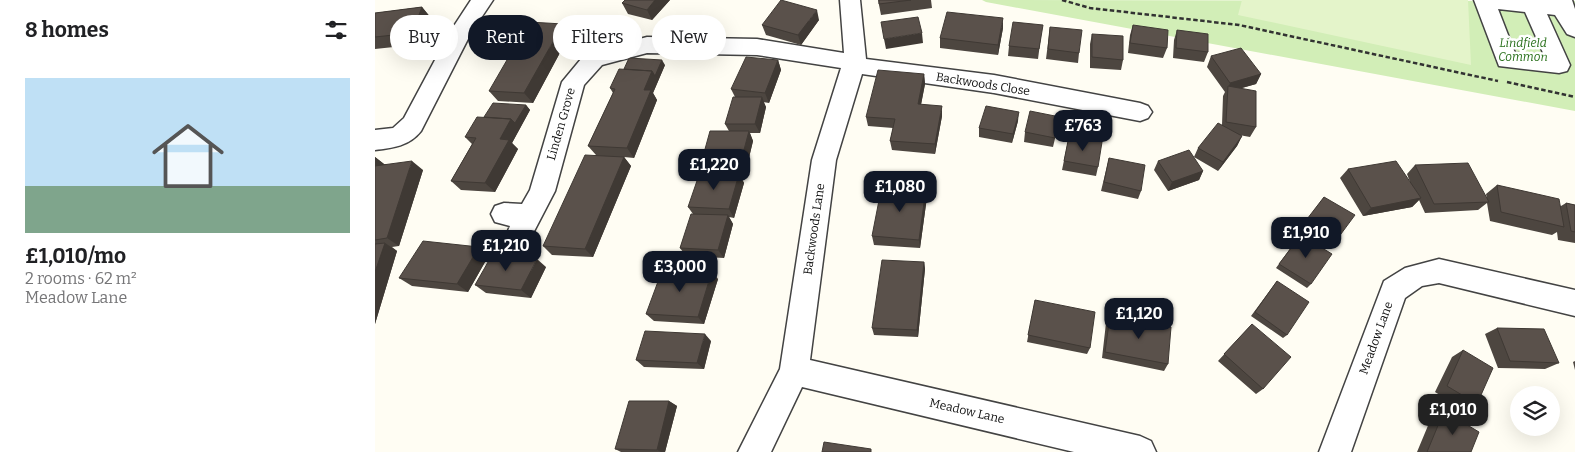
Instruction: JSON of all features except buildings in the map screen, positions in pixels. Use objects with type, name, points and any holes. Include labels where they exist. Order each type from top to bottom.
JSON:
[{"type":"street","points":[[375,140],[397,137],[405,133],[423,107],[449,55],[476,8],[483,0]]},
{"type":"street","name":"Backwoods Lane","points":[[754,452],[794,371],[824,160],[854,64],[855,50],[850,0]]},
{"type":"street","points":[[1533,5],[1567,14]]},
{"type":"street","name":"Linden Grove","points":[[503,214],[525,225],[542,191],[573,82],[594,59],[647,45],[757,47],[838,59],[854,64]]},
{"type":"street","name":"Backwoods Close","points":[[854,64],[870,68],[993,84],[1140,112]]},
{"type":"street","name":"Meadow Lane","points":[[1335,452],[1394,290],[1402,282],[1425,272],[1439,271],[1575,302]]},
{"type":"street","name":"Meadow Lane","points":[[794,371],[1140,452]]},
{"type":"path","points":[[1062,0],[1090,8],[1239,25],[1575,97]]},
{"type":"green space","name":"Lindfield Common","points":[[982,0],[1575,1],[1575,111],[986,2]]},
{"type":"green space","points":[[1242,0],[1468,0],[1471,65],[1238,15]]}]
